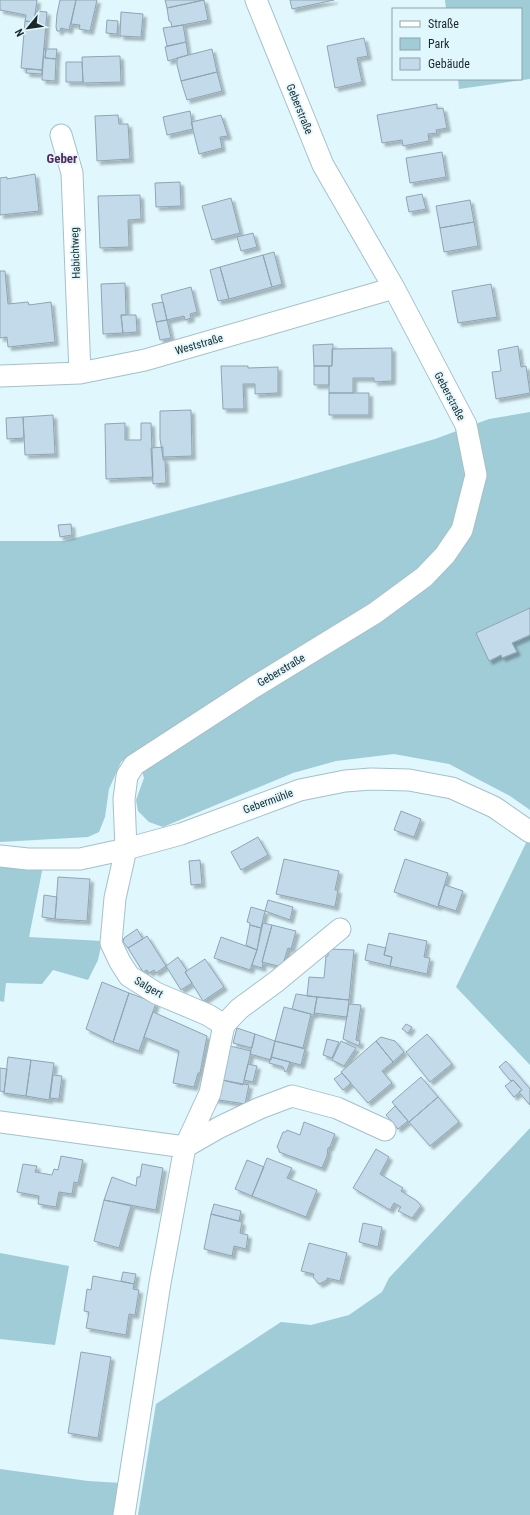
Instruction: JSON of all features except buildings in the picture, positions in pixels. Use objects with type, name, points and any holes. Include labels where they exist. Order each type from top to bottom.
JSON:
[{"type":"street","name":"Geberstraße","points":[[126,849],[124,799],[127,776],[134,765],[254,686],[375,613],[424,577],[445,555],[462,530],[476,475],[466,425],[394,288],[323,165],[256,0]]},
{"type":"street","name":"Habichtweg","points":[[61,135],[72,173],[80,373]]},
{"type":"street","name":"Weststraße","points":[[0,376],[80,373],[145,360],[394,288]]},
{"type":"street","name":"Gebermühle","points":[[0,856],[28,859],[80,858],[126,849],[181,834],[300,790],[345,781],[371,779],[409,780],[452,788],[494,807],[530,832]]},
{"type":"street","name":"Salgert","points":[[126,849],[115,898],[111,943],[120,962],[129,976],[156,993],[208,1015],[224,1025]]},
{"type":"street","points":[[124,1515],[160,1284],[185,1147],[210,1093],[224,1025],[239,1009],[277,981],[340,929]]},
{"type":"street","points":[[0,1122],[185,1147],[220,1127],[260,1108],[292,1096],[337,1108],[385,1130]]},
{"type":"green space","points":[[445,0],[530,0],[530,79],[459,89],[458,80],[522,80],[522,8],[446,8]]},
{"type":"green space","points":[[530,412],[530,810],[510,796],[449,764],[394,754],[336,761],[293,773],[163,827],[149,822],[138,811],[136,800],[144,778],[136,751],[121,762],[109,789],[105,817],[99,832],[88,837],[0,842],[0,541],[64,541],[286,482],[435,439],[489,419]]},
{"type":"green space","points":[[527,841],[530,843],[530,1065],[456,987]]},
{"type":"green space","points":[[45,856],[29,937],[102,941],[98,960],[88,980],[53,970],[42,984],[6,983],[4,1002],[0,1001],[0,861]]},
{"type":"green space","points":[[530,1128],[530,1515],[138,1515],[156,1404],[281,1322],[311,1325],[349,1315],[382,1292],[389,1278]]},
{"type":"green space","points":[[0,1253],[69,1266],[55,1345],[0,1339]]},
{"type":"green space","points":[[0,1469],[88,1481],[121,1483],[115,1515],[0,1515]]},
{"type":"district","name":"Geber","points":[[62,158]]}]
